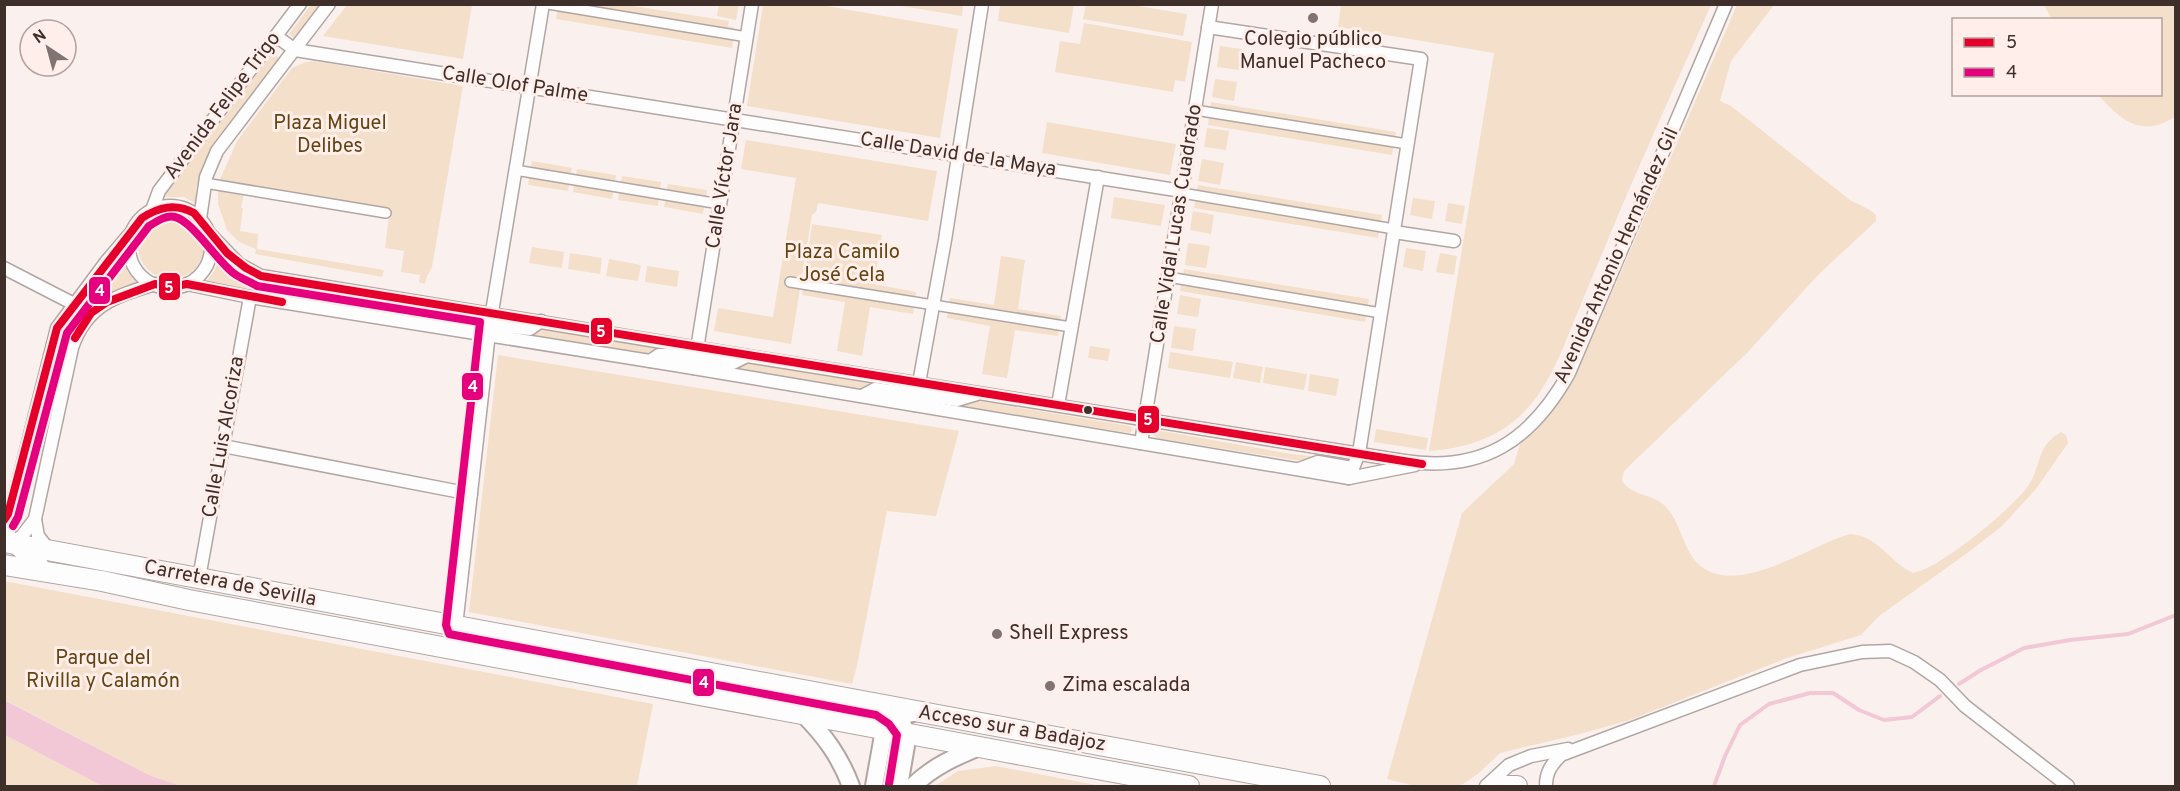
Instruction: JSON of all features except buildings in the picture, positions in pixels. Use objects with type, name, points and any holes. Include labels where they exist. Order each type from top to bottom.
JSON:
[{"type":"highway","name":"Carretera de Sevilla","points":[[7,543],[456,626]]},
{"type":"highway","name":"Carretera de Sevilla","points":[[4,565],[102,581],[189,600],[455,650]]},
{"type":"highway","name":"Acceso sur a Badajoz","points":[[456,626],[1320,786]]},
{"type":"highway","name":"Acceso sur a Badajoz","points":[[455,650],[802,714],[896,727],[979,747],[1189,786]]},
{"type":"highway","points":[[1498,786],[1517,786]]},
{"type":"main road","points":[[880,705],[896,727],[899,786]]},
{"type":"main road","points":[[874,786],[896,727],[918,712]]},
{"type":"main road","points":[[802,714],[830,743],[851,786]]},
{"type":"main road","points":[[913,786],[941,764],[979,747]]},
{"type":"street","name":"Avenida Felipe Trigo","points":[[152,210],[159,191],[300,4]]},
{"type":"street","name":"Avenida Felipe Trigo","points":[[200,219],[205,183],[217,151],[329,4]]},
{"type":"street","points":[[456,626],[490,324],[543,4]]},
{"type":"street","points":[[548,4],[747,37]]},
{"type":"street","name":"Calle Víctor Jara","points":[[696,358],[752,4]]},
{"type":"street","points":[[917,394],[934,305],[982,4]]},
{"type":"street","name":"Calle Vidal Lucas Cuadrado","points":[[1141,443],[1212,4]]},
{"type":"street","name":"Avenida Antonio Hernández Gil","points":[[208,233],[239,264],[261,276],[490,324],[649,362],[747,356],[1141,443],[1298,469],[1351,473],[1422,464],[1448,464],[1474,459],[1516,438],[1547,409],[1569,373],[1726,4]]},
{"type":"street","points":[[1208,27],[1421,59],[1359,453],[1351,473]]},
{"type":"street","points":[[276,36],[295,50]]},
{"type":"street","name":"Calle Olof Palme","points":[[295,50],[734,120]]},
{"type":"street","points":[[1195,110],[1407,144]]},
{"type":"street","name":"Calle David de la Maya","points":[[734,120],[1182,192]]},
{"type":"street","points":[[515,170],[720,204]]},
{"type":"street","points":[[1058,405],[1098,177]]},
{"type":"street","points":[[205,183],[386,213]]},
{"type":"street","points":[[1182,192],[1454,241]]},
{"type":"street","points":[[7,543],[7,518],[54,337],[74,304],[142,218],[159,207],[176,206],[189,210],[200,219],[208,233],[211,248],[208,261],[201,273],[187,284],[170,287],[155,284],[144,278],[132,261],[130,240],[134,229]]},
{"type":"street","points":[[4,268],[74,304]]},
{"type":"street","points":[[1168,277],[1381,313]]},
{"type":"street","points":[[790,282],[1071,327]]},
{"type":"street","points":[[7,543],[28,530],[35,519],[69,359],[77,335],[92,313],[107,302],[155,284]]},
{"type":"street","name":"Avenida Antonio Hernández Gil","points":[[187,284],[250,297],[434,327],[540,321],[862,396],[981,393],[1422,464]]},
{"type":"street","name":"Calle Luis Alcoriza","points":[[199,578],[250,297]]},
{"type":"street","points":[[223,446],[471,494]]},
{"type":"street","points":[[35,519],[38,536],[49,550]]},
{"type":"street","points":[[7,543],[32,562],[85,572],[102,581]]},
{"type":"street","points":[[1546,786],[1546,776],[1551,765],[1561,756],[1590,744],[1800,665],[1862,652],[1890,651],[1914,662],[1940,680],[1965,706],[2068,786]]},
{"type":"street","points":[[1486,786],[1509,765],[1531,756],[1590,744]]},
{"type":"green space","points":[[895,4],[963,5],[962,16]]},
{"type":"green space","points":[[311,5],[321,5],[295,39],[289,34]]},
{"type":"green space","points":[[347,5],[472,5],[463,59],[323,36]]},
{"type":"green space","points":[[558,5],[627,5],[729,21],[728,26],[735,28],[732,48],[556,19]]},
{"type":"green space","points":[[719,5],[739,5],[736,20],[717,16]]},
{"type":"green space","points":[[763,5],[821,5],[958,29],[940,138],[747,106]]},
{"type":"green space","points":[[1000,5],[1074,5],[1069,33],[998,21]]},
{"type":"green space","points":[[1086,5],[1132,5],[1187,14],[1183,36],[1083,19]]},
{"type":"green space","points":[[1341,5],[1711,5],[1547,381],[1533,402],[1514,421],[1492,435],[1467,445],[1429,451],[1494,53],[1338,27]]},
{"type":"green space","points":[[1737,5],[1774,5],[1731,61],[1720,101],[1731,106],[1850,200],[1870,210],[1876,215],[1876,221],[1818,275],[1748,352],[1624,471],[1622,481],[1632,490],[1660,502],[1670,511],[1693,558],[1708,571],[1727,576],[1747,574],[1769,568],[1850,534],[1868,539],[1913,573],[1929,567],[1954,552],[2010,506],[2028,486],[2043,450],[2053,437],[2061,432],[2066,435],[2068,443],[2036,489],[2002,526],[1879,616],[1861,635],[1787,658],[1630,720],[1500,753],[1479,773],[1460,786],[1415,786],[1387,779],[1462,513],[1514,464],[1520,444],[1537,430],[1574,380]]},
{"type":"green space","points":[[2044,5],[2175,5],[2175,117],[2152,126],[2133,124],[2124,119],[2099,96],[2162,96],[2162,18],[2051,18]]},
{"type":"green space","points":[[1084,23],[1192,42],[1185,82],[1175,80],[1173,92],[1055,72],[1060,41],[1080,44]]},
{"type":"green space","points":[[1220,46],[1242,49],[1239,70],[1217,67]]},
{"type":"green space","points":[[273,53],[279,58],[204,162],[196,188],[198,205],[184,197],[164,197]]},
{"type":"green space","name":"Plaza Miguel Delibes","points":[[315,61],[463,86],[432,267],[425,284],[419,282],[420,275],[401,272],[404,251],[385,248],[389,216],[244,193],[241,208],[243,208],[240,231],[258,234],[257,249],[384,270],[382,277],[255,254],[256,249],[239,242],[227,230],[218,204],[218,184],[237,141],[292,68]]},
{"type":"green space","points":[[1215,79],[1237,82],[1234,101],[1212,97]]},
{"type":"green space","points":[[1211,102],[1396,132],[1392,155],[1208,125]]},
{"type":"green space","points":[[1047,122],[1176,144],[1170,175],[1042,153]]},
{"type":"green space","points":[[1207,128],[1229,131],[1226,150],[1204,147]]},
{"type":"green space","points":[[746,140],[937,171],[928,221],[818,203],[816,212],[812,215],[791,344],[714,331],[718,308],[773,317],[796,178],[741,169]]},
{"type":"green space","points":[[1202,159],[1224,163],[1220,185],[1198,181]]},
{"type":"green space","points":[[532,161],[572,168],[568,191],[528,185]]},
{"type":"green space","points":[[577,169],[616,175],[612,199],[573,192]]},
{"type":"green space","points":[[622,176],[661,182],[658,206],[618,200]]},
{"type":"green space","points":[[668,184],[707,190],[703,214],[664,207]]},
{"type":"green space","points":[[1198,185],[1382,215],[1378,238],[1194,208]]},
{"type":"green space","points":[[1114,197],[1165,205],[1161,226],[1111,218]]},
{"type":"green space","points":[[1413,198],[1435,201],[1432,219],[1410,215]]},
{"type":"green space","points":[[1448,203],[1465,206],[1462,224],[1445,221]]},
{"type":"green space","points":[[1193,211],[1214,215],[1211,234],[1190,230]]},
{"type":"green space","points":[[171,213],[184,216],[194,223],[201,233],[204,246],[201,259],[194,269],[184,276],[171,279],[158,276],[148,269],[141,259],[138,246],[141,233],[148,223],[158,216]]},
{"type":"green space","name":"Plaza Camilo José Cela","points":[[812,224],[882,235],[874,284],[916,292],[913,314],[870,307],[862,356],[837,351],[845,302],[802,295]]},
{"type":"green space","points":[[1188,243],[1210,246],[1206,268],[1185,265]]},
{"type":"green space","points":[[532,247],[564,252],[562,268],[529,263]]},
{"type":"green space","points":[[1406,248],[1426,251],[1423,271],[1403,267]]},
{"type":"green space","points":[[570,253],[602,258],[600,274],[568,269]]},
{"type":"green space","points":[[1440,253],[1457,256],[1454,275],[1436,272]]},
{"type":"green space","points":[[121,255],[127,271],[138,284],[117,290],[101,299],[88,309],[70,334],[54,388],[36,465],[34,465],[31,453],[60,338]]},
{"type":"green space","points":[[219,256],[239,273],[261,282],[449,314],[435,320],[206,282],[215,270]]},
{"type":"green space","name":"Plaza Camilo José Cela","points":[[1001,256],[1025,260],[1018,309],[1061,316],[1058,336],[1015,330],[1007,378],[982,374],[990,326],[947,318],[950,298],[994,305]]},
{"type":"green space","points":[[609,259],[641,265],[638,281],[606,276]]},
{"type":"green space","points":[[647,266],[679,271],[677,287],[645,282]]},
{"type":"green space","points":[[1184,269],[1369,299],[1365,322],[1180,291]]},
{"type":"green space","points":[[1180,295],[1201,299],[1198,317],[1177,314]]},
{"type":"green space","points":[[1174,326],[1196,329],[1193,351],[1171,348]]},
{"type":"green space","points":[[543,329],[660,350],[645,354],[529,335]]},
{"type":"green space","points":[[1090,346],[1110,349],[1108,361],[1088,358]]},
{"type":"green space","points":[[1170,352],[1233,362],[1230,378],[1168,368]]},
{"type":"green space","points":[[498,355],[959,431],[936,516],[887,511],[852,684],[469,612]]},
{"type":"green space","points":[[1236,362],[1263,367],[1260,383],[1233,378]]},
{"type":"green space","points":[[746,363],[875,384],[862,390],[732,368]]},
{"type":"green space","points":[[1265,367],[1307,374],[1304,390],[1263,383]]},
{"type":"green space","points":[[1310,374],[1339,379],[1336,396],[1308,391]]},
{"type":"green space","points":[[972,400],[1130,426],[1133,430],[1129,433],[959,406]]},
{"type":"green space","points":[[1376,429],[1428,438],[1426,450],[1374,442]]},
{"type":"green space","points":[[1156,430],[1320,457],[1307,462],[1156,438],[1153,433]]},
{"type":"green space","points":[[4,581],[653,704],[637,786],[181,786],[149,775],[5,700]]},
{"type":"green space","name":"Parque del Rivilla y Calamón","points":[[5,735],[102,786],[5,786]]},
{"type":"green space","points":[[996,766],[1101,786],[935,786],[958,771]]},
{"type":"shaded area","points":[[4,700],[149,775],[181,786],[102,786],[5,735]]},
{"type":"waterway","points":[[1959,684],[2024,648],[2128,634],[2176,615]]},
{"type":"waterway","points":[[1714,786],[1740,725],[1769,704],[1810,693],[1833,693],[1859,710],[1884,720],[1912,717],[1940,696]]},
{"type":"transit line","name":"5","points":[[4,520],[8,514],[57,328],[142,218],[155,211],[174,207],[194,213],[227,253],[261,276],[1422,464]]},
{"type":"transit line","name":"4","points":[[13,526],[18,517],[67,333],[149,226],[158,220],[175,217],[189,225],[232,272],[257,286],[480,322],[446,625],[449,634],[876,715],[889,724],[897,735],[889,784]]},
{"type":"transit line","name":"5","points":[[75,338],[91,313],[107,302],[155,284],[170,287],[187,284],[282,302]]},
{"type":"place","name":"Colegio público Manuel Pacheco","points":[[1313,18]]},
{"type":"place","name":"Shell Express","points":[[997,634]]},
{"type":"place","name":"Zima escalada","points":[[1050,686]]}]
